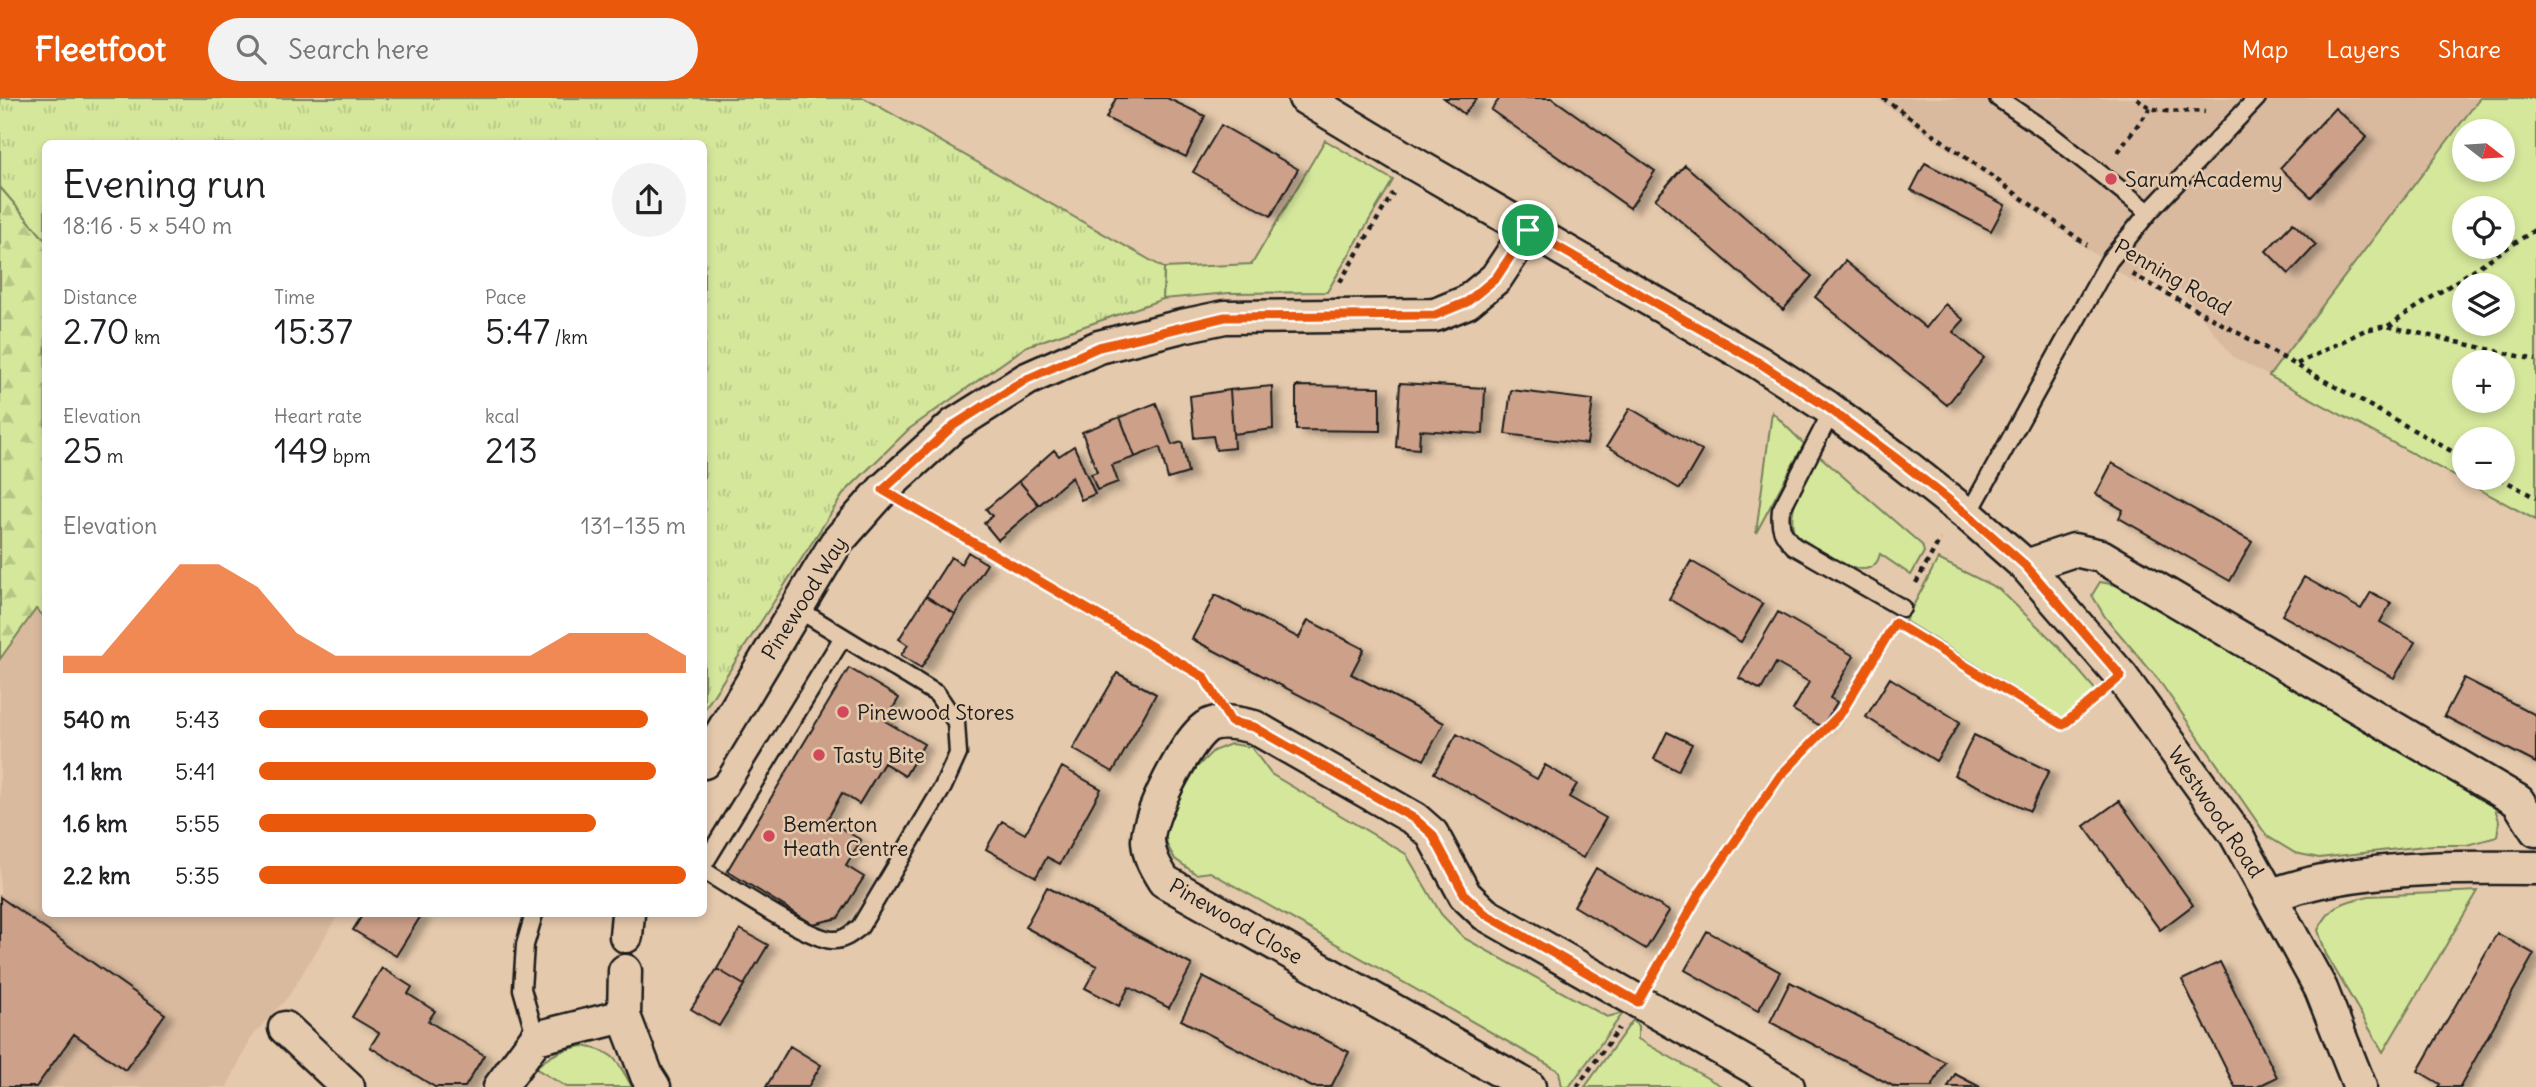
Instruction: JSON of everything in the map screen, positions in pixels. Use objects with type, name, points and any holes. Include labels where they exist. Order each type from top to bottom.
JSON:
[{"type":"street","name":"Westwood Road","points":[[1305,98],[1758,362],[1832,411],[1963,511],[2026,566],[2121,676],[2235,833],[2320,989],[2360,1087]]},
{"type":"street","name":"Pinewood Way","points":[[707,757],[836,542],[883,490],[954,425],[1027,379],[1099,347],[1225,317],[1435,315],[1467,302],[1496,278],[1528,230]]},
{"type":"street","points":[[2026,566],[2074,550],[2101,556],[2518,801],[2536,830]]},
{"type":"street","points":[[1231,722],[1254,727],[1415,819],[1432,834],[1465,895],[1485,914],[1787,1087]]},
{"type":"street","name":"Pinewood Close","points":[[1231,722],[1208,726],[1190,743],[1152,817],[1148,839],[1150,858],[1164,881],[1523,1086]]},
{"type":"street","points":[[2270,895],[2327,880],[2406,871],[2488,867],[2536,868]]},
{"type":"street","points":[[625,971],[624,1016],[647,1076],[654,1087]]},
{"type":"street","points":[[500,1087],[536,1038],[624,1016]]},
{"type":"street","points":[[285,1028],[348,1087]]},
{"type":"lane","points":[[1998,98],[2149,212]]},
{"type":"lane","points":[[1963,511],[2109,261],[2149,212],[2257,98]]},
{"type":"lane","points":[[1832,411],[1781,510],[1779,525],[1783,535],[1794,546],[1898,616]]},
{"type":"lane","points":[[707,872],[810,933],[832,940],[846,938],[860,927],[943,787],[958,754],[956,722],[937,694],[796,608]]},
{"type":"lane","points":[[707,859],[843,637]]},
{"type":"lane","points":[[533,917],[525,945],[522,989],[536,1038]]},
{"type":"path","name":"Penning Road","points":[[1883,98],[2109,261],[2452,451]]},
{"type":"path","points":[[2137,98],[2158,112],[2207,112],[2227,129]]},
{"type":"path","points":[[2102,175],[2150,108]]},
{"type":"path","points":[[1319,317],[1411,162]]},
{"type":"path","points":[[2387,327],[2536,229]]},
{"type":"path","points":[[2296,365],[2365,330],[2387,327],[2536,360]]},
{"type":"path","points":[[2515,486],[2536,498]]},
{"type":"path","points":[[883,490],[1204,677],[1231,722]]},
{"type":"path","points":[[1577,1087],[1638,1002],[1699,894],[1780,776],[1841,713],[1963,511]]},
{"type":"path","points":[[1898,616],[2063,725],[2121,676]]},
{"type":"shaded area","points":[[1876,98],[2480,98],[2464,119],[2452,119],[2452,135],[2269,376],[2233,357],[2158,260],[2136,284]]},
{"type":"shaded area","points":[[36,608],[42,613],[42,917],[337,917],[288,997],[252,1036],[227,1087],[0,1087],[0,659]]},
{"type":"green space","points":[[0,98],[864,98],[1164,268],[1163,299],[1027,346],[909,429],[844,493],[707,705],[707,140],[42,140],[42,236],[0,187]]},
{"type":"green space","points":[[2480,98],[2536,98],[2536,520],[2480,490],[2515,490],[2515,427],[2452,427],[2452,475],[2269,376],[2452,135],[2452,182],[2515,182],[2515,119],[2464,119]]},
{"type":"green space","points":[[1325,140],[1393,180],[1327,292],[1229,293],[1163,299],[1164,268],[1252,264]]},
{"type":"green space","points":[[0,187],[42,235],[42,614],[36,609],[0,659]]},
{"type":"green space","points":[[1772,412],[1804,444],[1756,533]]},
{"type":"green space","points":[[1816,453],[1922,545],[1924,552],[1911,575],[1880,554],[1875,565],[1866,569],[1855,568],[1829,556],[1796,535],[1792,516],[1794,505]]},
{"type":"green space","points":[[1938,559],[1999,589],[2057,645],[2098,693],[2064,720],[1905,621]]},
{"type":"green space","points":[[2100,582],[2132,588],[2493,802],[2499,821],[2497,837],[2467,845],[2433,845],[2319,858],[2295,853],[2267,836],[2158,679],[2105,617],[2092,595]]},
{"type":"green space","points":[[1231,744],[1251,747],[1271,774],[1406,854],[1441,914],[1464,938],[1607,1017],[1623,1013],[1569,1087],[1562,1087],[1559,1071],[1210,872],[1196,874],[1175,859],[1167,845],[1164,824],[1197,767],[1213,751]]},
{"type":"green space","points":[[2478,891],[2383,1052],[2326,954],[2318,930],[2333,910],[2351,900],[2369,896]]},
{"type":"green space","points":[[1633,1020],[1638,1026],[1638,1039],[1723,1087],[1585,1087]]},
{"type":"green space","points":[[583,1046],[602,1051],[614,1058],[632,1087],[567,1087],[535,1068],[557,1053]]},
{"type":"building","points":[[1116,98],[1167,98],[1205,116],[1186,157],[1106,118]]},
{"type":"building","points":[[1444,98],[1477,98],[1464,114]]},
{"type":"building","points":[[1500,98],[1552,98],[1655,171],[1630,208],[1491,110]]},
{"type":"building","points":[[2335,108],[2367,137],[2311,197],[2280,168]]},
{"type":"building","points":[[1221,125],[1298,169],[1271,216],[1193,172]]},
{"type":"building","points":[[1925,163],[2005,205],[1991,231],[1911,190]]},
{"type":"building","points":[[1685,165],[1812,276],[1783,310],[1655,199]]},
{"type":"building","points":[[2293,223],[2316,245],[2289,274],[2266,251]]},
{"type":"building","points":[[1845,261],[1926,328],[1945,304],[1964,320],[1953,332],[1984,358],[1947,405],[1815,297]]},
{"type":"building","points":[[1400,383],[1485,388],[1483,434],[1420,430],[1419,449],[1396,447]]},
{"type":"building","points":[[1272,386],[1273,429],[1233,434],[1230,390]]},
{"type":"building","points":[[1296,386],[1380,387],[1380,431],[1296,430]]},
{"type":"building","points":[[1230,390],[1234,448],[1216,450],[1213,436],[1194,438],[1190,396]]},
{"type":"building","points":[[1511,390],[1593,400],[1587,444],[1505,434]]},
{"type":"building","points":[[1156,403],[1172,445],[1182,442],[1188,473],[1168,479],[1160,447],[1135,457],[1120,417]]},
{"type":"building","points":[[1630,408],[1702,451],[1680,489],[1607,446]]},
{"type":"building","points":[[1120,417],[1135,457],[1112,465],[1118,482],[1097,490],[1091,474],[1097,472],[1082,432]]},
{"type":"building","points":[[1074,446],[1095,494],[1081,500],[1072,477],[1039,505],[1019,481],[1054,450],[1059,456]]},
{"type":"building","points":[[2112,463],[2252,542],[2230,581],[2119,518],[2123,510],[2096,494]]},
{"type":"building","points":[[1019,481],[1039,505],[998,540],[984,523],[992,516],[986,509]]},
{"type":"building","points":[[968,552],[987,564],[955,614],[926,596],[951,557],[961,564]]},
{"type":"building","points":[[1691,561],[1763,604],[1741,642],[1669,599]]},
{"type":"building","points":[[2304,577],[2361,609],[2371,592],[2391,603],[2380,622],[2415,642],[2394,678],[2282,615]]},
{"type":"building","points":[[1215,595],[1299,638],[1308,620],[1364,649],[1351,674],[1444,723],[1424,760],[1192,639]]},
{"type":"building","points":[[926,596],[955,614],[921,668],[901,655],[908,645],[899,639]]},
{"type":"building","points":[[1778,612],[1854,656],[1830,698],[1837,702],[1822,727],[1793,710],[1809,682],[1776,663],[1761,690],[1739,678]]},
{"type":"building","points":[[849,668],[899,698],[885,721],[924,744],[905,776],[884,763],[859,804],[842,793],[827,820],[861,840],[846,866],[864,877],[838,918],[813,924],[727,871]]},
{"type":"building","points":[[1117,673],[1156,694],[1113,772],[1073,749]]},
{"type":"building","points":[[1890,678],[1960,722],[1936,761],[1866,717]]},
{"type":"building","points":[[2464,678],[2536,715],[2536,763],[2444,716]]},
{"type":"building","points":[[1667,732],[1692,744],[1678,771],[1654,759]]},
{"type":"building","points":[[1457,734],[1537,779],[1545,765],[1577,784],[1569,797],[1606,818],[1583,858],[1434,773]]},
{"type":"building","points":[[1974,735],[2049,771],[2030,811],[1954,775]]},
{"type":"building","points":[[1062,767],[1101,789],[1060,864],[1047,857],[1036,877],[986,849],[1002,821],[1025,834]]},
{"type":"building","points":[[2119,801],[2193,905],[2160,930],[2084,826]]},
{"type":"building","points":[[1596,868],[1669,911],[1646,949],[1574,906]]},
{"type":"building","points":[[1047,887],[1192,965],[1169,1008],[1129,987],[1119,1006],[1085,988],[1097,966],[1025,927]]},
{"type":"building","points":[[0,897],[165,1014],[125,1070],[74,1034],[36,1087],[0,1087]]},
{"type":"building","points":[[361,917],[420,917],[396,956],[353,930]]},
{"type":"building","points":[[740,929],[768,945],[744,985],[717,969]]},
{"type":"building","points":[[1707,931],[1780,972],[1758,1011],[1685,970]]},
{"type":"building","points":[[2497,933],[2534,954],[2460,1086],[2462,1087],[2438,1087],[2440,1084],[2418,1071]]},
{"type":"building","points":[[2220,962],[2277,1077],[2257,1087],[2235,1087],[2182,980]]},
{"type":"building","points":[[382,968],[412,987],[408,994],[435,1011],[428,1021],[484,1055],[465,1087],[435,1087],[370,1047],[379,1033],[352,1017]]},
{"type":"building","points":[[717,969],[744,985],[719,1026],[691,1009]]},
{"type":"building","points":[[1203,977],[1349,1052],[1331,1087],[1312,1087],[1181,1020]]},
{"type":"building","points":[[1790,982],[1945,1062],[1932,1087],[1895,1087],[1770,1022]]},
{"type":"building","points":[[790,1046],[821,1065],[808,1087],[766,1087]]},
{"type":"building","points":[[1955,1074],[1980,1087],[1948,1087]]},
{"type":"place","name":"Sarum Academy","points":[[2111,179]]},
{"type":"place","name":"Pinewood Stores","points":[[843,712]]},
{"type":"place","name":"Tasty Bite","points":[[819,755]]},
{"type":"place","name":"Bemerton Heath Centre","points":[[769,836]]},
{"type":"route","points":[[1528,230],[1758,362],[1827,407],[1896,458],[1968,515],[2026,566],[2121,676],[2063,725],[1895,623],[1841,713],[1780,776],[1699,894],[1638,1002],[1485,914],[1465,895],[1432,834],[1415,819],[1254,727],[1231,722],[1204,677],[883,490],[954,425],[1027,379],[1099,347],[1225,317],[1435,315],[1467,302],[1496,278],[1528,230]]}]
